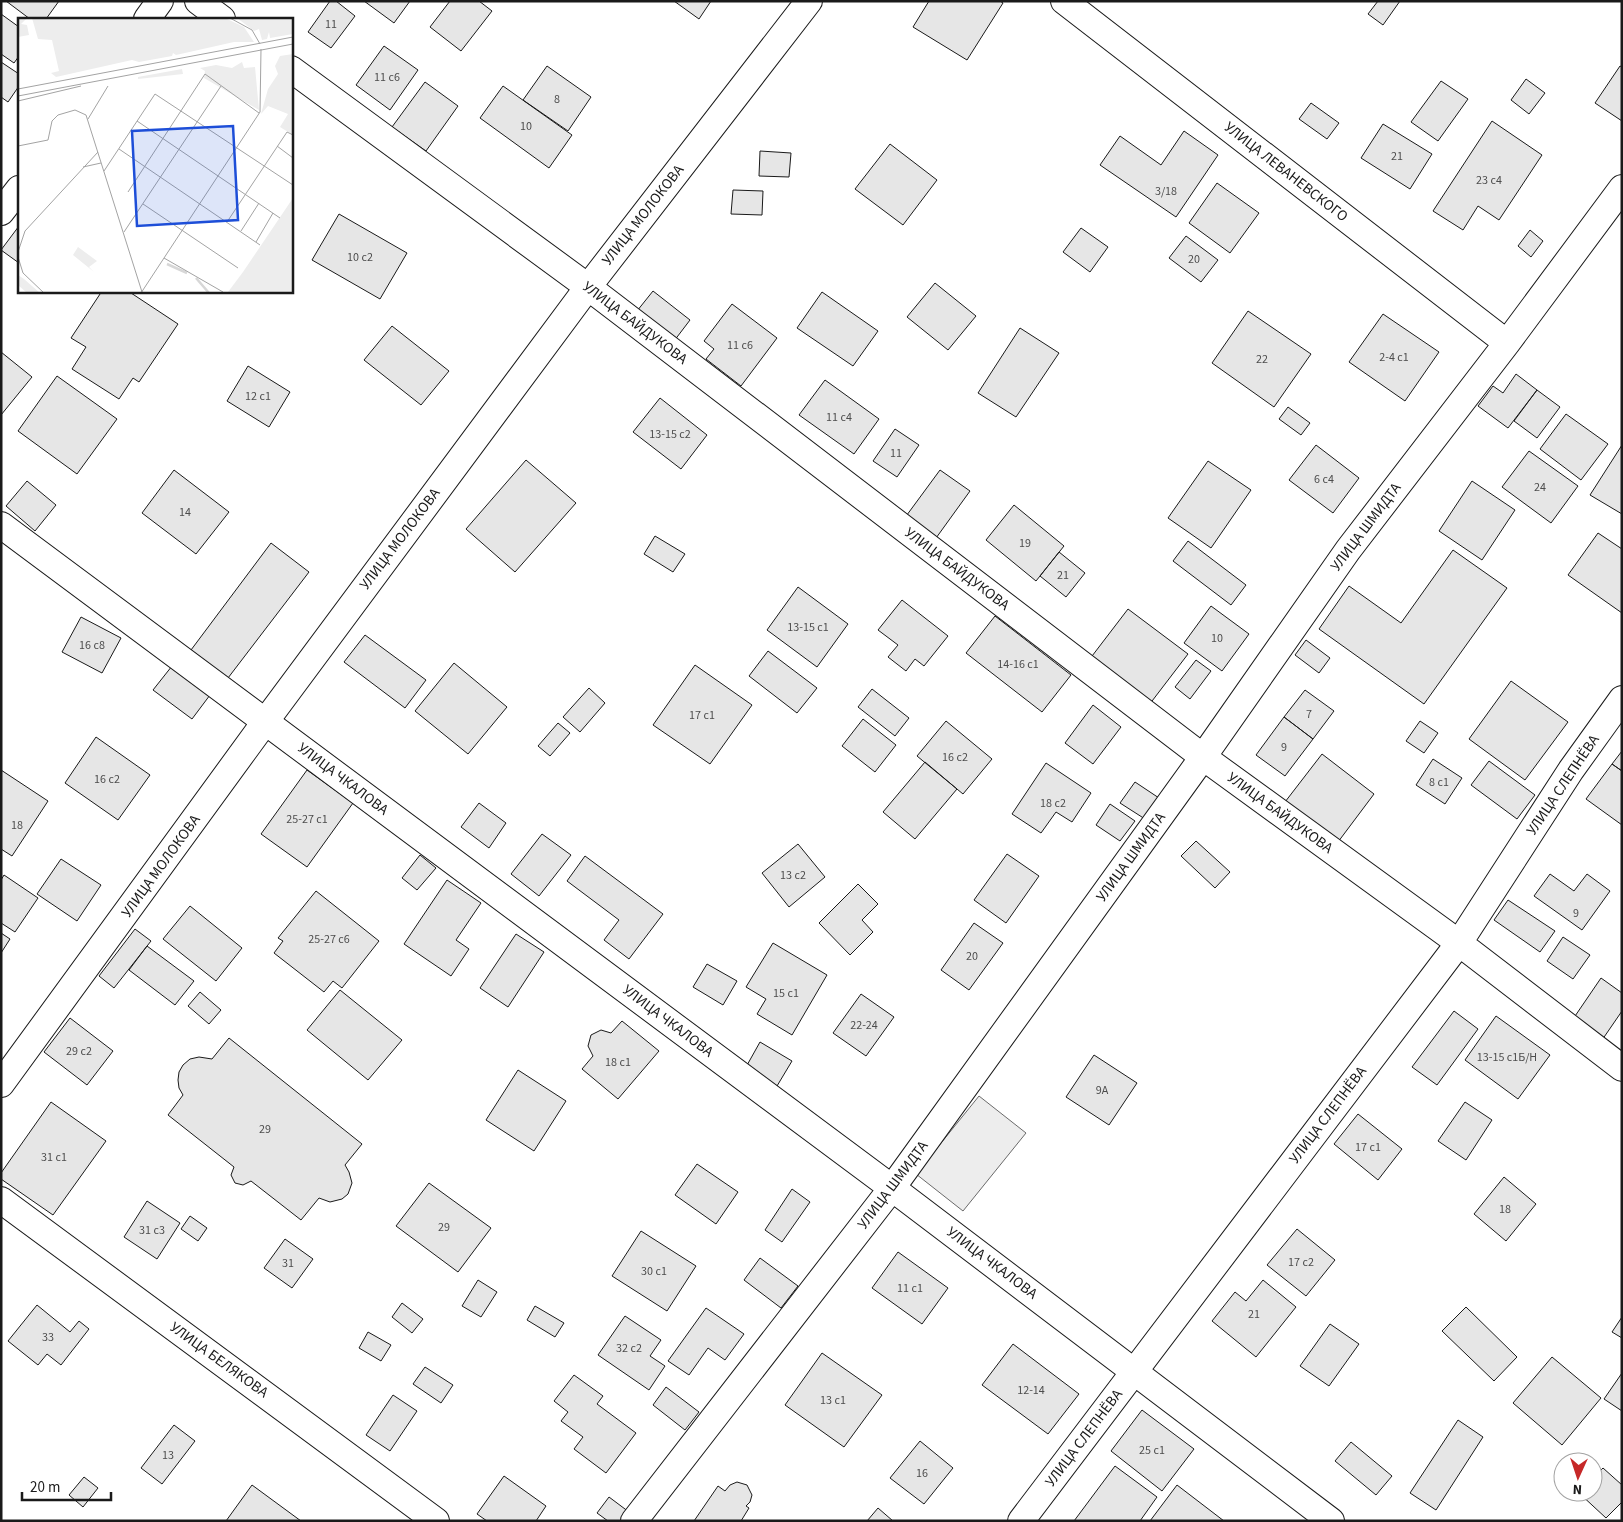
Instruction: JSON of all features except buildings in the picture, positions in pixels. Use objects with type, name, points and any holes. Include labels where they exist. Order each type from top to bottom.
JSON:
[{"type":"street","points":[[148,18],[160,1]]},
{"type":"street","points":[[198,1],[221,18]]},
{"type":"street","name":"УЛИЦА МОЛОКОВА","points":[[1,1084],[265,722],[588,286],[809,1]]},
{"type":"street","name":"УЛИЦА ЛЕВАНЕВСКОГО","points":[[1064,1],[1507,343]]},
{"type":"street","name":"УЛИЦА БАЙДУКОВА","points":[[292,70],[588,286],[1203,757],[1459,943],[1622,1068]]},
{"type":"street","name":"УЛИЦА ШМИДТА","points":[[634,1521],[892,1188],[1203,757],[1348,550],[1507,343],[1622,188]]},
{"type":"street","points":[[1,212],[18,190]]},
{"type":"street","name":"УЛИЦА ЧКАЛОВА","points":[[1,525],[892,1188],[1331,1521]]},
{"type":"street","name":"УЛИЦА СЛЕПНЁВА","points":[[1021,1521],[1459,943],[1571,770],[1622,699]]},
{"type":"street","name":"УЛИЦА БЕЛЯКОВА","points":[[1,1200],[436,1521]]},
{"type":"shaded area","points":[[979,1096],[1026,1133],[963,1211],[916,1174]]}]
